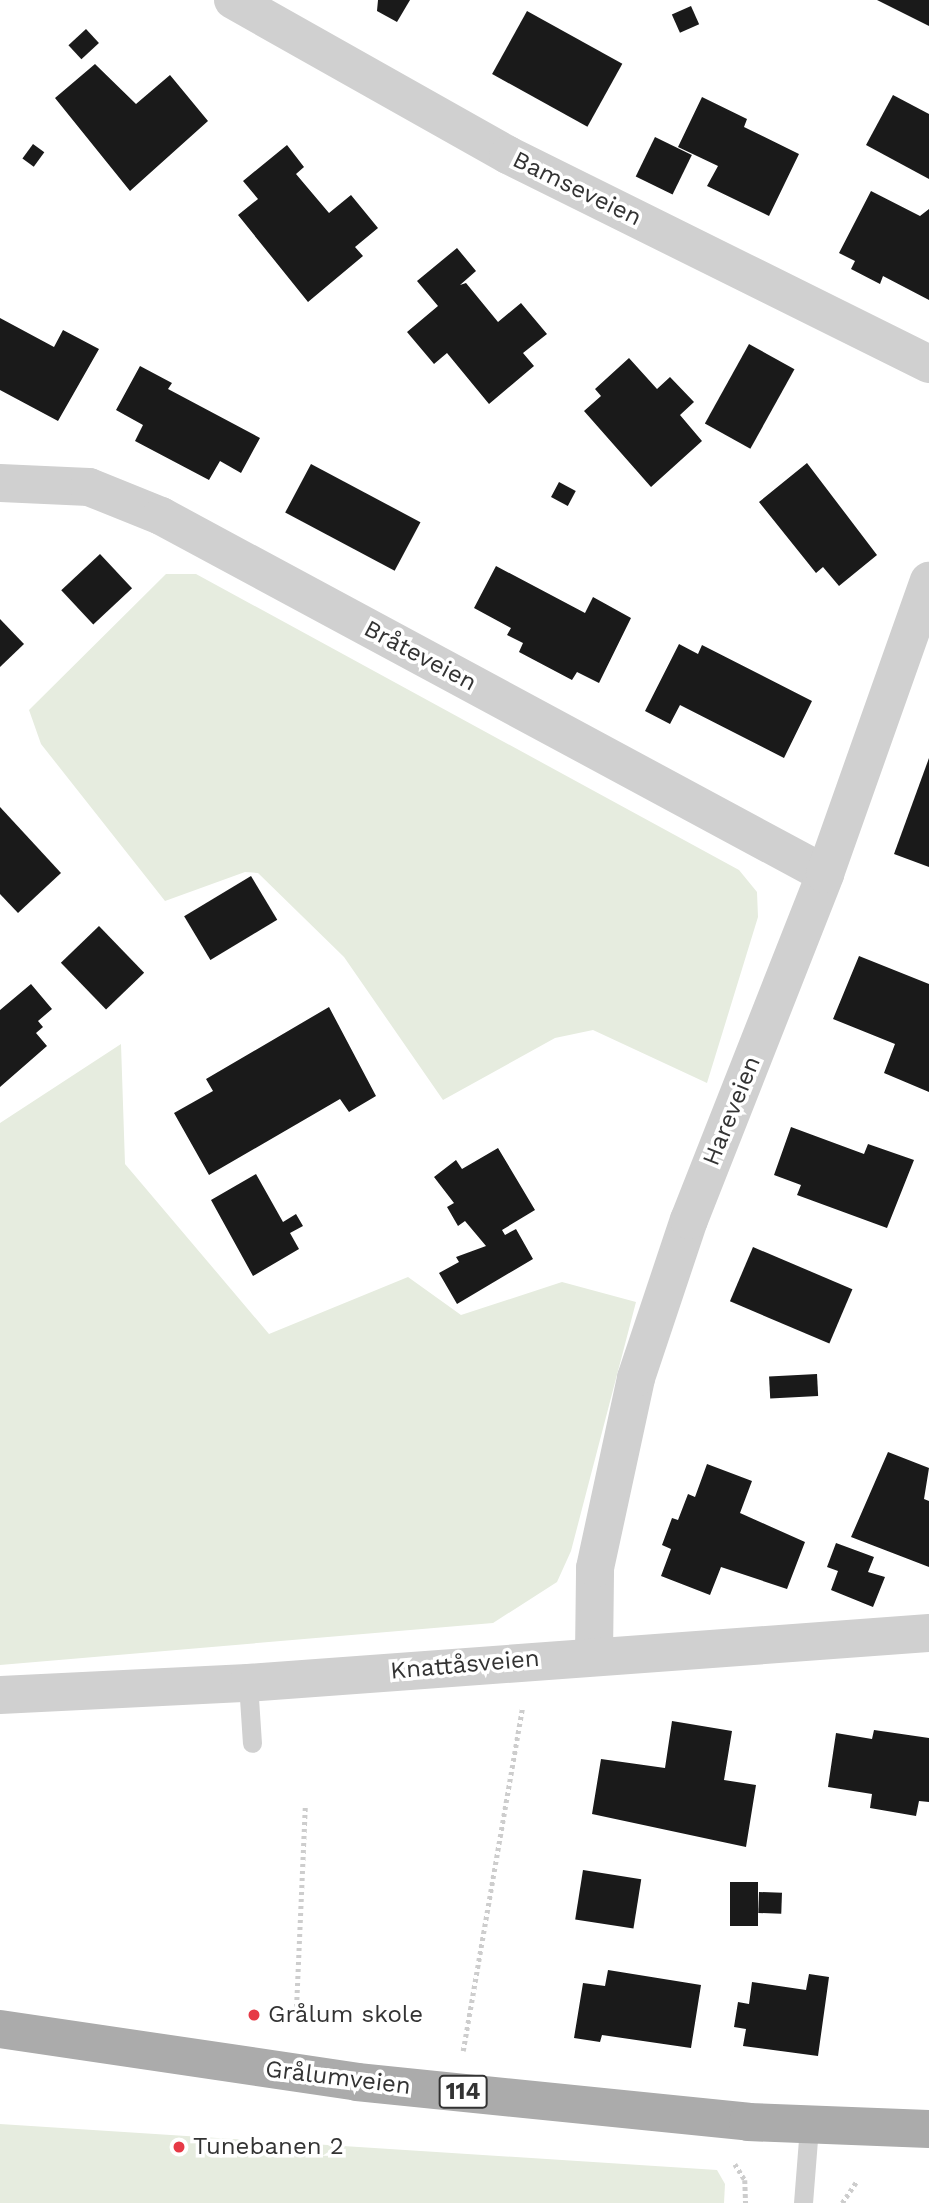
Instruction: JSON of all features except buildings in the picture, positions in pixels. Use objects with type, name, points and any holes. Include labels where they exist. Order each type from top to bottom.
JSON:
[{"type":"main road","name":"Grålumveien","points":[[0,2029],[357,2082],[809,2126],[929,2129]]},
{"type":"street","name":"Bamseveien","points":[[233,0],[508,155],[929,364]]},
{"type":"street","name":"Bråteveien","points":[[0,482],[89,487],[161,516],[825,874]]},
{"type":"street","name":"Hareveien","points":[[594,1655],[595,1568],[636,1378],[689,1220],[825,874],[929,581]]},
{"type":"street","name":"Knattåsveien","points":[[0,1695],[248,1683],[530,1659],[929,1633]]},
{"type":"lane","points":[[248,1683],[253,1743]]},
{"type":"lane","points":[[803,2203],[809,2126]]},
{"type":"path","points":[[463,2052],[530,1659]]},
{"type":"path","points":[[296,2014],[305,1805]]},
{"type":"path","points":[[733,2160],[745,2180],[746,2203]]},
{"type":"path","points":[[842,2203],[857,2181]]},
{"type":"shaded area","points":[[166,574],[196,574],[739,870],[757,892],[758,917],[707,1083],[593,1030],[555,1038],[443,1100],[344,957],[258,873],[245,872],[165,901],[41,744],[29,710]]},
{"type":"shaded area","points":[[121,1044],[125,1164],[269,1334],[408,1277],[461,1315],[562,1282],[636,1302],[571,1551],[557,1582],[493,1623],[0,1665],[0,1123]]},
{"type":"shaded area","name":"Tunebanen 2","points":[[0,2124],[717,2170],[725,2184],[724,2203],[0,2203]]},
{"type":"place","name":"Grålum skole","points":[[254,2015]]},
{"type":"place","name":"Tunebanen 2","points":[[179,2147]]}]
